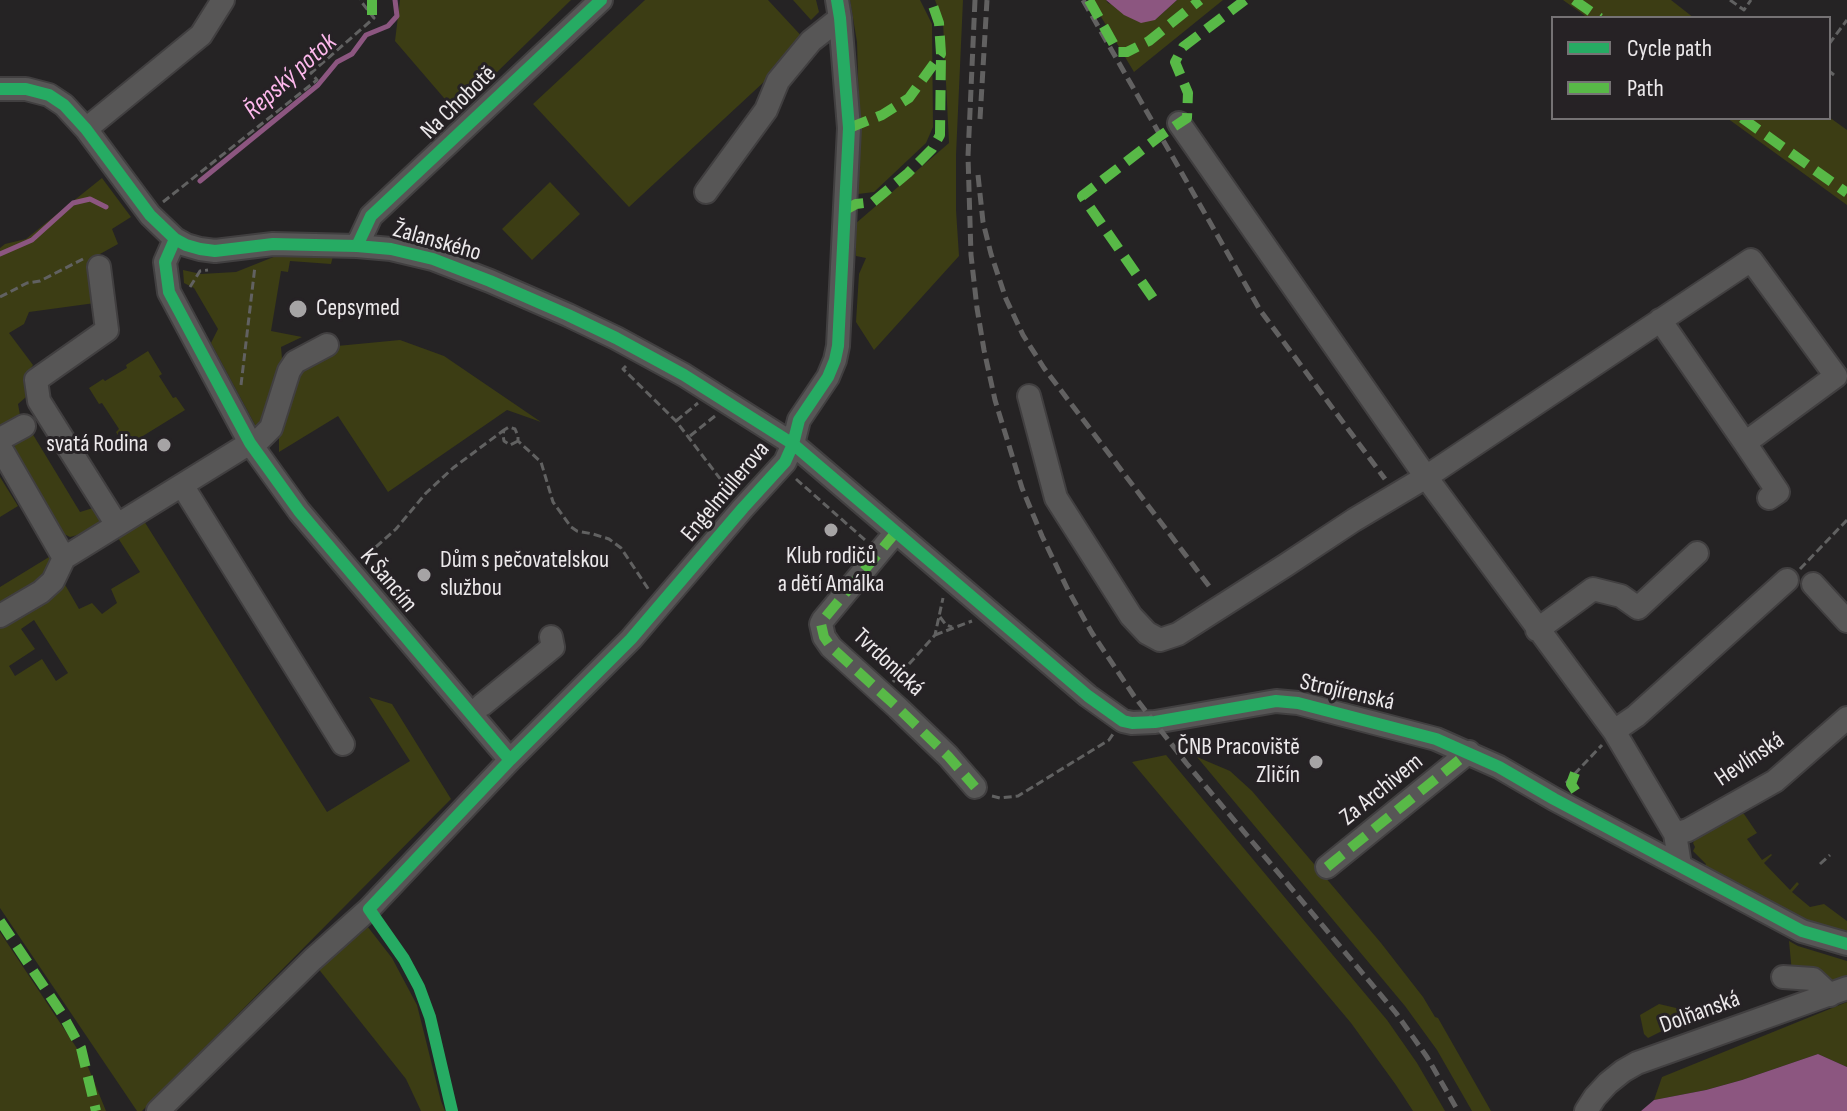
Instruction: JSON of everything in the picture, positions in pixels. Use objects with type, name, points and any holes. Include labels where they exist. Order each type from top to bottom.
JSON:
[{"type":"street","points":[[86,129],[201,35],[223,0]]},
{"type":"street","name":"Na Chobotě","points":[[357,246],[371,216],[601,0]]},
{"type":"street","points":[[706,192],[766,110],[778,81],[839,9]]},
{"type":"street","name":"Engelmüllerova","points":[[510,760],[631,639],[785,462],[799,420],[828,377],[838,346],[849,128],[839,9]]},
{"type":"street","name":"Žalanského","points":[[0,89],[26,89],[49,95],[64,105],[86,129],[150,215],[175,239],[192,247],[215,251],[273,244],[357,246],[391,249],[433,259],[616,338],[684,375],[793,444]]},
{"type":"street","points":[[1179,123],[1426,477],[1609,725],[1675,834],[1680,865]]},
{"type":"street","name":"K Šancím","points":[[175,239],[165,262],[169,292],[250,443],[299,511],[510,760]]},
{"type":"street","points":[[1029,396],[1056,498],[1131,616],[1147,633],[1160,640],[1178,634],[1426,477],[1751,260],[1836,376],[1745,443]]},
{"type":"street","points":[[99,267],[107,330],[36,380],[39,401],[117,525]]},
{"type":"street","points":[[1660,320],[1778,492],[1769,498]]},
{"type":"street","points":[[0,616],[41,592],[53,581],[64,558],[260,439],[271,428],[289,371],[295,362],[327,345]]},
{"type":"street","points":[[0,439],[24,426]]},
{"type":"street","name":"Strojírenská","points":[[793,444],[1088,696],[1123,721],[1155,722],[1268,701],[1283,701],[1402,728],[1469,752],[1802,931],[1847,944]]},
{"type":"street","points":[[0,447],[64,558]]},
{"type":"street","points":[[182,485],[343,744]]},
{"type":"street","name":"Tvrdonická","points":[[896,532],[828,613],[821,624],[824,637],[981,791]]},
{"type":"street","points":[[1537,630],[1593,589],[1621,596],[1638,608],[1697,553]]},
{"type":"street","points":[[1609,725],[1636,716],[1787,580]]},
{"type":"street","points":[[1813,584],[1847,621]]},
{"type":"street","points":[[482,705],[553,647],[551,637]]},
{"type":"street","name":"Hevlínská","points":[[1675,834],[1688,830],[1775,781],[1847,718]]},
{"type":"street","name":"Za Archivem","points":[[1327,867],[1469,752]]},
{"type":"street","points":[[158,1111],[312,960],[369,909],[510,760]]},
{"type":"street","points":[[1783,977],[1813,979],[1838,992]]},
{"type":"street","name":"Dolňanská","points":[[1586,1111],[1608,1083],[1637,1063],[1838,992]]},
{"type":"path","points":[[162,202],[317,80],[311,73],[374,18],[360,0]]},
{"type":"path","points":[[1730,0],[1744,10],[1751,0]]},
{"type":"path","points":[[1831,41],[1847,20]]},
{"type":"path","points":[[0,297],[82,259],[99,267]]},
{"type":"path","points":[[241,385],[256,262]]},
{"type":"path","points":[[190,287],[200,271]]},
{"type":"path","points":[[632,358],[623,369],[676,421],[739,502]]},
{"type":"path","points":[[676,421],[703,400]]},
{"type":"path","points":[[689,437],[721,411]]},
{"type":"path","points":[[367,555],[453,468],[509,427],[515,429],[518,441],[541,462],[553,502],[571,527],[609,539],[621,548],[649,590]]},
{"type":"path","points":[[504,430],[504,441],[510,445],[518,441]]},
{"type":"path","points":[[790,474],[872,547]]},
{"type":"path","points":[[1787,580],[1847,520]]},
{"type":"path","points":[[935,635],[947,590]]},
{"type":"path","points":[[939,615],[946,625],[956,627]]},
{"type":"path","points":[[883,694],[935,635],[979,616]]},
{"type":"path","points":[[1554,799],[1609,725]]},
{"type":"path","points":[[981,791],[1000,798],[1018,796],[1109,740]]},
{"type":"path","points":[[1820,864],[1830,855]]},
{"type":"shaded area","points":[[400,0],[571,0],[456,112],[395,41]]},
{"type":"shaded area","points":[[645,0],[768,0],[807,42],[629,207],[533,104]]},
{"type":"shaded area","points":[[793,0],[816,0],[819,12],[811,20]]},
{"type":"shaded area","points":[[850,0],[920,0],[932,24],[933,127],[926,143],[874,192],[858,194],[857,42]]},
{"type":"shaded area","points":[[935,0],[963,0],[956,155],[959,256],[874,350],[856,322],[859,274],[866,258],[856,256],[855,224],[949,143],[943,22]]},
{"type":"shaded area","points":[[1091,0],[1106,0],[1155,20],[1177,0],[1223,0],[1134,72]]},
{"type":"shaded area","points":[[1106,0],[1177,0],[1155,20],[1141,23],[1124,15]]},
{"type":"shaded area","points":[[1563,0],[1671,0],[1691,16],[1585,16]]},
{"type":"shaded area","points":[[1831,118],[1847,130],[1847,205],[1730,120]]},
{"type":"shaded area","points":[[102,178],[131,217],[112,229],[118,244],[91,259],[95,303],[29,312],[24,324],[9,333],[33,365],[24,379],[26,397],[18,404],[20,415],[0,428],[0,248],[26,239]]},
{"type":"shaded area","points":[[550,182],[580,214],[532,260],[502,229]]},
{"type":"shaded area","points":[[281,254],[333,256],[331,264],[290,261],[288,272],[281,271],[271,331],[302,337],[281,347],[283,371],[260,434],[211,343],[218,329],[194,288],[184,283],[183,270],[201,274],[236,272]]},
{"type":"shaded area","points":[[400,340],[444,356],[541,422],[507,410],[388,492],[338,416],[279,452],[279,414],[294,369],[337,346]]},
{"type":"shaded area","points":[[148,351],[162,374],[159,376],[185,410],[125,447],[116,432],[119,429],[89,388],[127,368],[126,365]]},
{"type":"shaded area","points":[[29,428],[80,512],[93,508],[101,519],[92,531],[70,537],[54,529],[14,463],[15,442]]},
{"type":"shaded area","points":[[0,477],[18,506],[0,517]]},
{"type":"shaded area","points":[[144,521],[327,812],[410,761],[369,697],[392,704],[451,799],[142,1111],[137,1111],[0,908],[0,587],[49,557],[79,609],[92,603],[102,614],[117,603],[111,589],[140,572],[118,538]],"holes":[[[34,620],[68,673],[56,681],[42,659],[15,676],[9,666],[35,649],[21,629]]]},
{"type":"shaded area","points":[[1166,755],[1387,1020],[1445,1111],[1413,1111],[1351,1023],[1132,762]]},
{"type":"shaded area","points":[[1197,757],[1230,771],[1252,791],[1381,943],[1438,1018],[1491,1111],[1472,1111],[1437,1050],[1405,1006]]},
{"type":"shaded area","points":[[1735,813],[1744,814],[1757,833],[1747,839],[1762,860],[1772,855],[1764,863],[1790,890],[1797,882],[1799,884],[1792,892],[1810,907],[1824,904],[1847,921],[1847,931],[1798,920],[1704,867],[1706,864],[1693,851],[1693,843]]},
{"type":"shaded area","points":[[364,922],[392,958],[417,1005],[445,1111],[421,1111],[406,1079],[317,967]]},
{"type":"shaded area","points":[[0,932],[86,1062],[106,1111],[0,1111]]},
{"type":"shaded area","points":[[1789,941],[1847,961],[1847,978],[1834,983],[1792,973]]},
{"type":"shaded area","points":[[1847,1002],[1847,1067],[1818,1054],[1742,1080],[1654,1100],[1662,1077]]},
{"type":"shaded area","points":[[1659,1004],[1689,1011],[1690,1017],[1648,1038],[1644,1034],[1640,1015]]},
{"type":"shaded area","points":[[1818,1054],[1847,1067],[1847,1111],[1641,1111],[1654,1100],[1742,1080]]},
{"type":"waterway","name":"Řepský potok","points":[[200,181],[318,85],[337,62],[352,54],[366,35],[388,26],[397,16],[395,0]]},
{"type":"waterway","name":"Řepský potok","points":[[0,254],[32,240],[73,203],[90,199],[106,207]]},
{"type":"railway","points":[[975,0],[968,156],[971,255],[977,308],[995,400],[1022,488],[1042,536],[1092,633],[1134,696],[1187,764],[1396,1013],[1427,1057],[1458,1111]]},
{"type":"railway","points":[[980,119],[987,0]]},
{"type":"railway","points":[[1083,0],[1260,310],[1385,479]]},
{"type":"railway","points":[[978,175],[983,222],[991,254],[1006,299],[1023,335],[1044,368],[1209,586]]},
{"type":"marked path","points":[[372,0],[372,15]]},
{"type":"marked path","points":[[849,128],[882,115],[909,98],[941,54],[939,23],[931,0]]},
{"type":"marked path","points":[[1089,0],[1118,52],[1127,52],[1149,41],[1200,0]]},
{"type":"marked path","points":[[1153,298],[1082,196],[1187,118],[1188,93],[1175,62],[1183,47],[1245,0]]},
{"type":"marked path","points":[[1574,0],[1597,16]]},
{"type":"marked path","points":[[845,210],[856,204],[873,202],[932,149],[940,135],[941,54]]},
{"type":"marked path","points":[[1745,120],[1847,193]]},
{"type":"marked path","points":[[896,532],[823,620],[824,637],[948,756],[975,787]]},
{"type":"marked path","points":[[1327,867],[1469,752]]},
{"type":"marked path","points":[[1575,773],[1571,784],[1577,793]]},
{"type":"marked path","points":[[0,921],[81,1048],[96,1111]]},
{"type":"cycle path","points":[[357,246],[371,216],[601,0]]},
{"type":"cycle path","points":[[452,1111],[430,1017],[419,987],[404,959],[369,909],[510,760],[631,639],[785,462],[799,420],[828,377],[838,346],[849,128],[837,0]]},
{"type":"cycle path","points":[[0,89],[26,89],[49,95],[64,105],[86,129],[150,215],[175,239],[186,245],[215,251],[273,244],[357,246],[391,249],[433,259],[568,315],[684,375],[793,444],[1088,696],[1123,721],[1155,722],[1276,701],[1298,703],[1436,739],[1499,767],[1802,931],[1847,944]]},
{"type":"cycle path","points":[[175,239],[165,262],[169,292],[250,443],[299,511],[510,760]]},
{"type":"place","name":"Cepsymed","points":[[298,309]]},
{"type":"place","name":"svatá Rodina","points":[[164,445]]},
{"type":"place","name":"Klub rodičů a dětí Amálka","points":[[831,530]]},
{"type":"place","name":"Dům s pečovatelskou službou","points":[[424,575]]},
{"type":"place","name":"ČNB Pracoviště Zličín","points":[[1316,762]]}]
